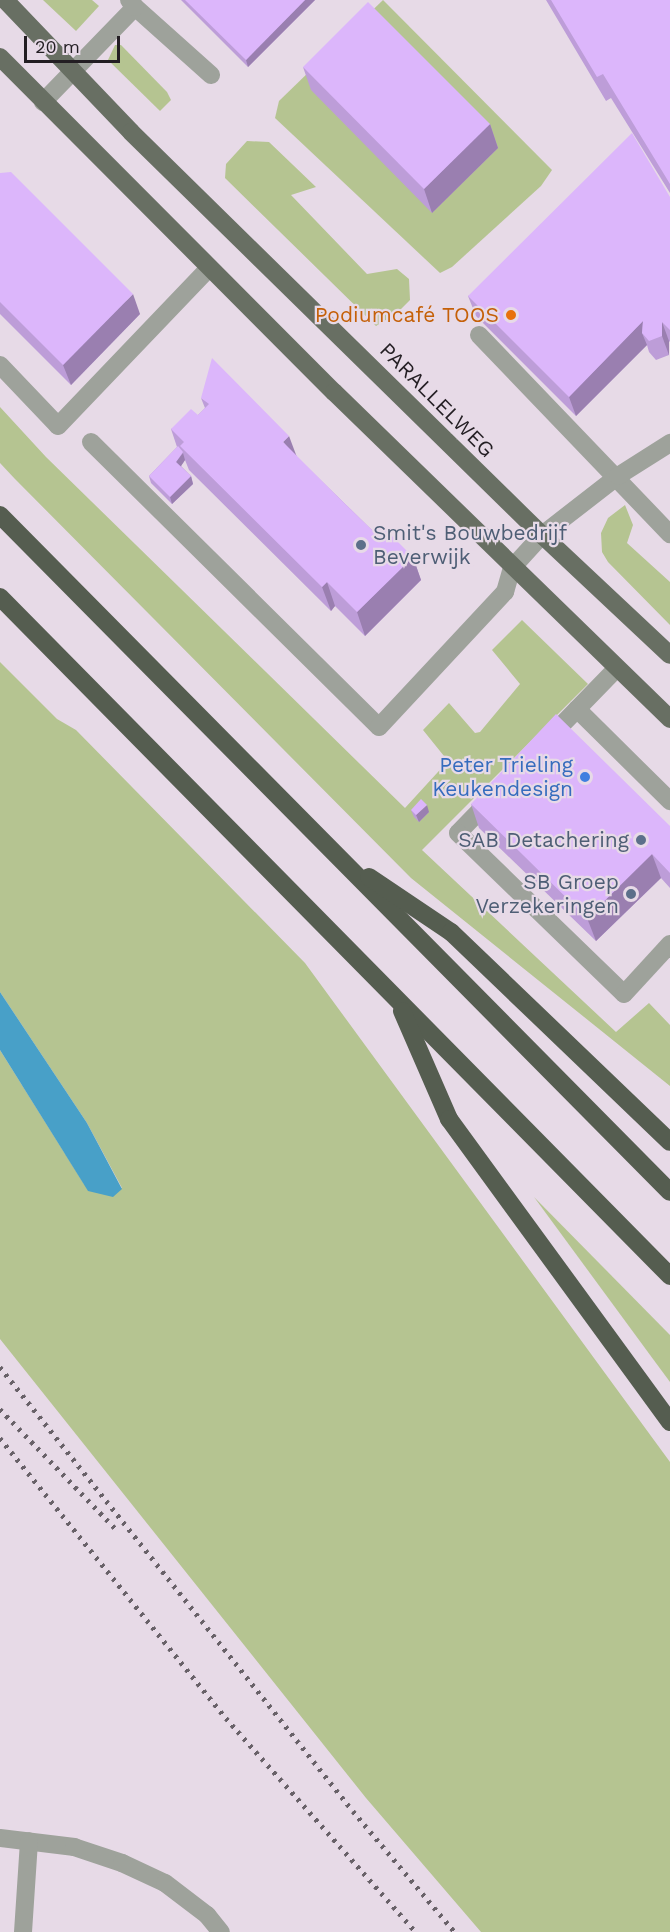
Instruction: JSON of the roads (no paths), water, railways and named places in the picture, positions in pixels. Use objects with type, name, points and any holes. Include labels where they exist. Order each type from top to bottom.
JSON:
[{"type":"highway","points":[[0,515],[670,1192]]},
{"type":"highway","points":[[0,597],[670,1276]]},
{"type":"highway","points":[[335,854],[451,932],[670,1142]]},
{"type":"highway","points":[[397,1001],[449,1119],[670,1422]]},
{"type":"main road","name":"PARALLELWEG","points":[[5,0],[74,72],[542,535],[670,655]]},
{"type":"main road","points":[[0,57],[512,568],[670,719]]},
{"type":"street","points":[[43,102],[74,72],[132,3],[212,75]]},
{"type":"street","points":[[0,365],[58,426],[209,268]]},
{"type":"street","points":[[479,335],[618,476],[670,534]]},
{"type":"street","points":[[91,442],[379,727],[505,592],[512,568],[542,535],[618,476],[670,443]]},
{"type":"street","points":[[537,750],[616,668]]},
{"type":"street","points":[[577,709],[670,801]]},
{"type":"street","points":[[506,783],[458,833],[624,994],[670,944]]},
{"type":"street","points":[[0,1838],[74,1847],[157,1879],[207,1915],[220,1932]]},
{"type":"street","points":[[23,1932],[29,1841]]},
{"type":"water","points":[[0,992],[87,1123],[122,1189],[113,1197],[88,1191],[0,1050]]},
{"type":"railway","points":[[0,1367],[353,1811],[455,1932]]},
{"type":"railway","points":[[0,1409],[117,1530]]},
{"type":"railway","points":[[0,1438],[226,1718],[416,1932]]},
{"type":"place","name":"Podiumcafé TOOS","points":[[511,315]]},
{"type":"place","name":"Smit's Bouwbedrijf Beverwijk","points":[[361,545]]},
{"type":"place","name":"Peter Trieling Keukendesign","points":[[585,777]]},
{"type":"place","name":"SAB Detachering","points":[[641,840]]},
{"type":"place","name":"SB Groep Verzekeringen","points":[[631,894]]}]
